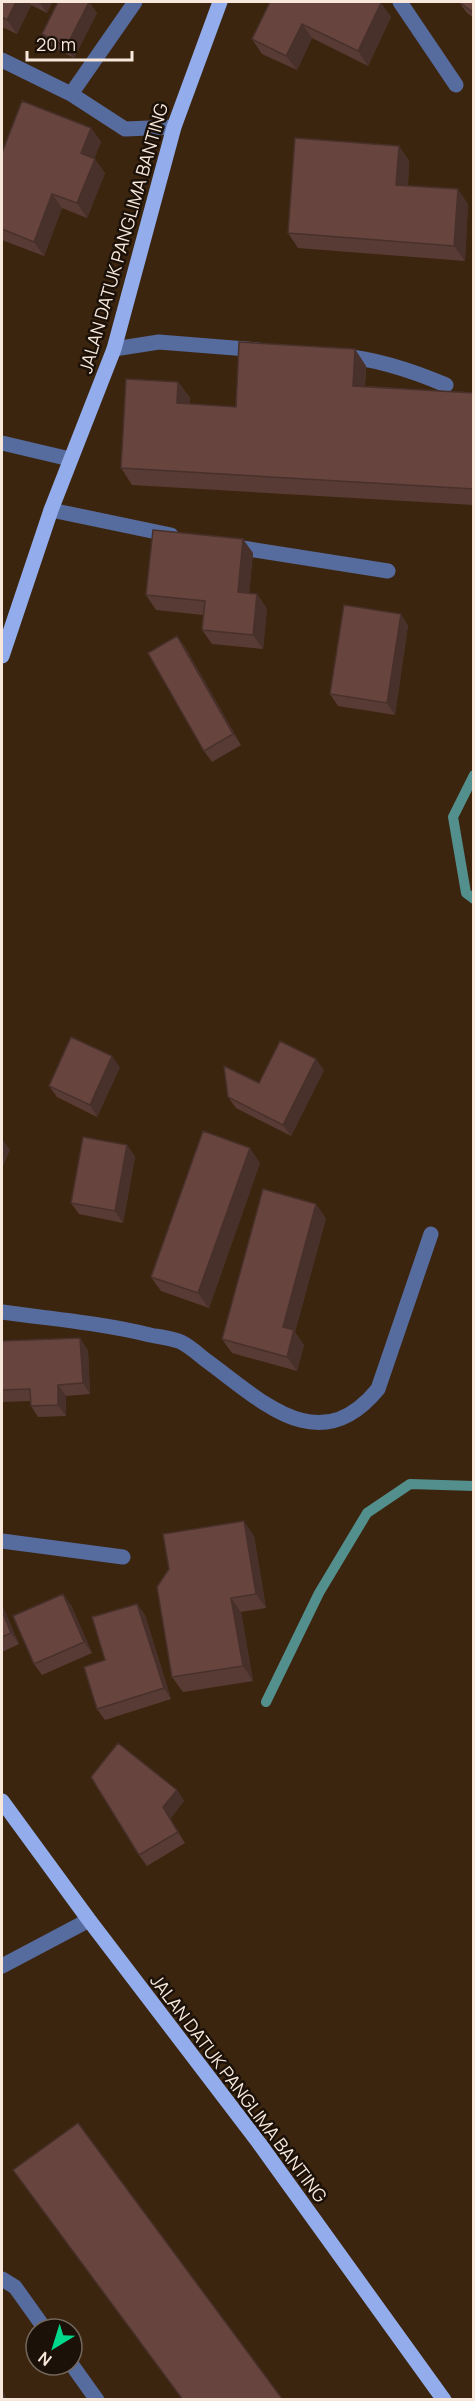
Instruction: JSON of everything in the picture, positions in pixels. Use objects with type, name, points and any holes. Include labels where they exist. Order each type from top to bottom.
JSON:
[{"type":"main road","name":"JALAN DATUK PANGLIMA BANTING","points":[[2,656],[51,510],[114,349],[174,127],[220,2]]},
{"type":"main road","name":"JALAN DATUK PANGLIMA BANTING","points":[[2,1801],[89,1920],[259,2143],[444,2400]]},
{"type":"street","points":[[71,94],[135,2]]},
{"type":"street","points":[[400,2],[456,85]]},
{"type":"street","points":[[2,60],[71,94],[125,129],[174,127]]},
{"type":"street","points":[[114,349],[159,342],[276,351]]},
{"type":"street","points":[[323,354],[358,357],[414,372],[446,385]]},
{"type":"street","points":[[2,443],[70,459]]},
{"type":"street","points":[[51,510],[184,538]]},
{"type":"street","points":[[217,544],[388,571]]},
{"type":"street","points":[[2,1312],[127,1329],[182,1342],[284,1415],[293,1420],[323,1424],[345,1417],[365,1405],[378,1389],[431,1234]]},
{"type":"street","points":[[2,1541],[123,1557]]},
{"type":"street","points":[[2,1966],[89,1920]]},
{"type":"street","points":[[2,2279],[15,2287],[36,2317]]},
{"type":"street","points":[[81,2377],[97,2400]]},
{"type":"building","points":[[2,2],[16,2],[7,20],[2,17]]},
{"type":"building","points":[[58,2],[89,2],[66,47],[42,34]]},
{"type":"building","points":[[270,2],[381,3],[358,51],[302,24],[286,56],[252,39]]},
{"type":"building","points":[[459,2],[474,2],[474,13]]},
{"type":"building","points":[[22,101],[91,128],[81,153],[95,159],[77,203],[52,194],[34,242],[2,229],[2,153]]},
{"type":"building","points":[[295,138],[399,146],[396,185],[458,189],[454,246],[288,233]]},
{"type":"building","points":[[239,342],[355,349],[353,386],[474,393],[474,489],[121,468],[126,379],[178,382],[177,403],[236,407]]},
{"type":"building","points":[[153,530],[243,539],[238,592],[257,594],[253,635],[202,630],[205,601],[146,595]]},
{"type":"building","points":[[344,605],[401,614],[387,703],[330,694]]},
{"type":"building","points":[[177,636],[233,734],[204,751],[148,653]]},
{"type":"building","points":[[71,1037],[112,1056],[90,1105],[49,1086]]},
{"type":"building","points":[[280,1041],[316,1059],[283,1125],[228,1097],[224,1066],[259,1083]]},
{"type":"building","points":[[203,1131],[250,1148],[198,1293],[151,1277]]},
{"type":"building","points":[[83,1137],[127,1145],[115,1211],[71,1203]]},
{"type":"building","points":[[263,1189],[316,1204],[283,1327],[294,1330],[287,1357],[222,1339]]},
{"type":"building","points":[[80,1338],[83,1383],[58,1385],[58,1405],[31,1406],[30,1389],[2,1390],[2,1341]]},
{"type":"building","points":[[244,1521],[256,1594],[231,1598],[243,1666],[172,1677],[157,1587],[169,1569],[163,1534]]},
{"type":"building","points":[[63,1594],[84,1642],[34,1664],[13,1616]]},
{"type":"building","points":[[137,1604],[164,1688],[97,1709],[84,1667],[105,1660],[92,1617]]},
{"type":"building","points":[[2,1611],[11,1633],[2,1637]]},
{"type":"building","points":[[118,1743],[177,1790],[163,1807],[178,1832],[139,1855],[91,1777]]},
{"type":"building","points":[[78,2123],[283,2400],[183,2400],[13,2170]]},
{"type":"waterway","points":[[474,775],[453,817],[466,893],[474,899]]},
{"type":"waterway","points":[[266,1702],[319,1593],[367,1513],[410,1484],[474,1486]]}]
